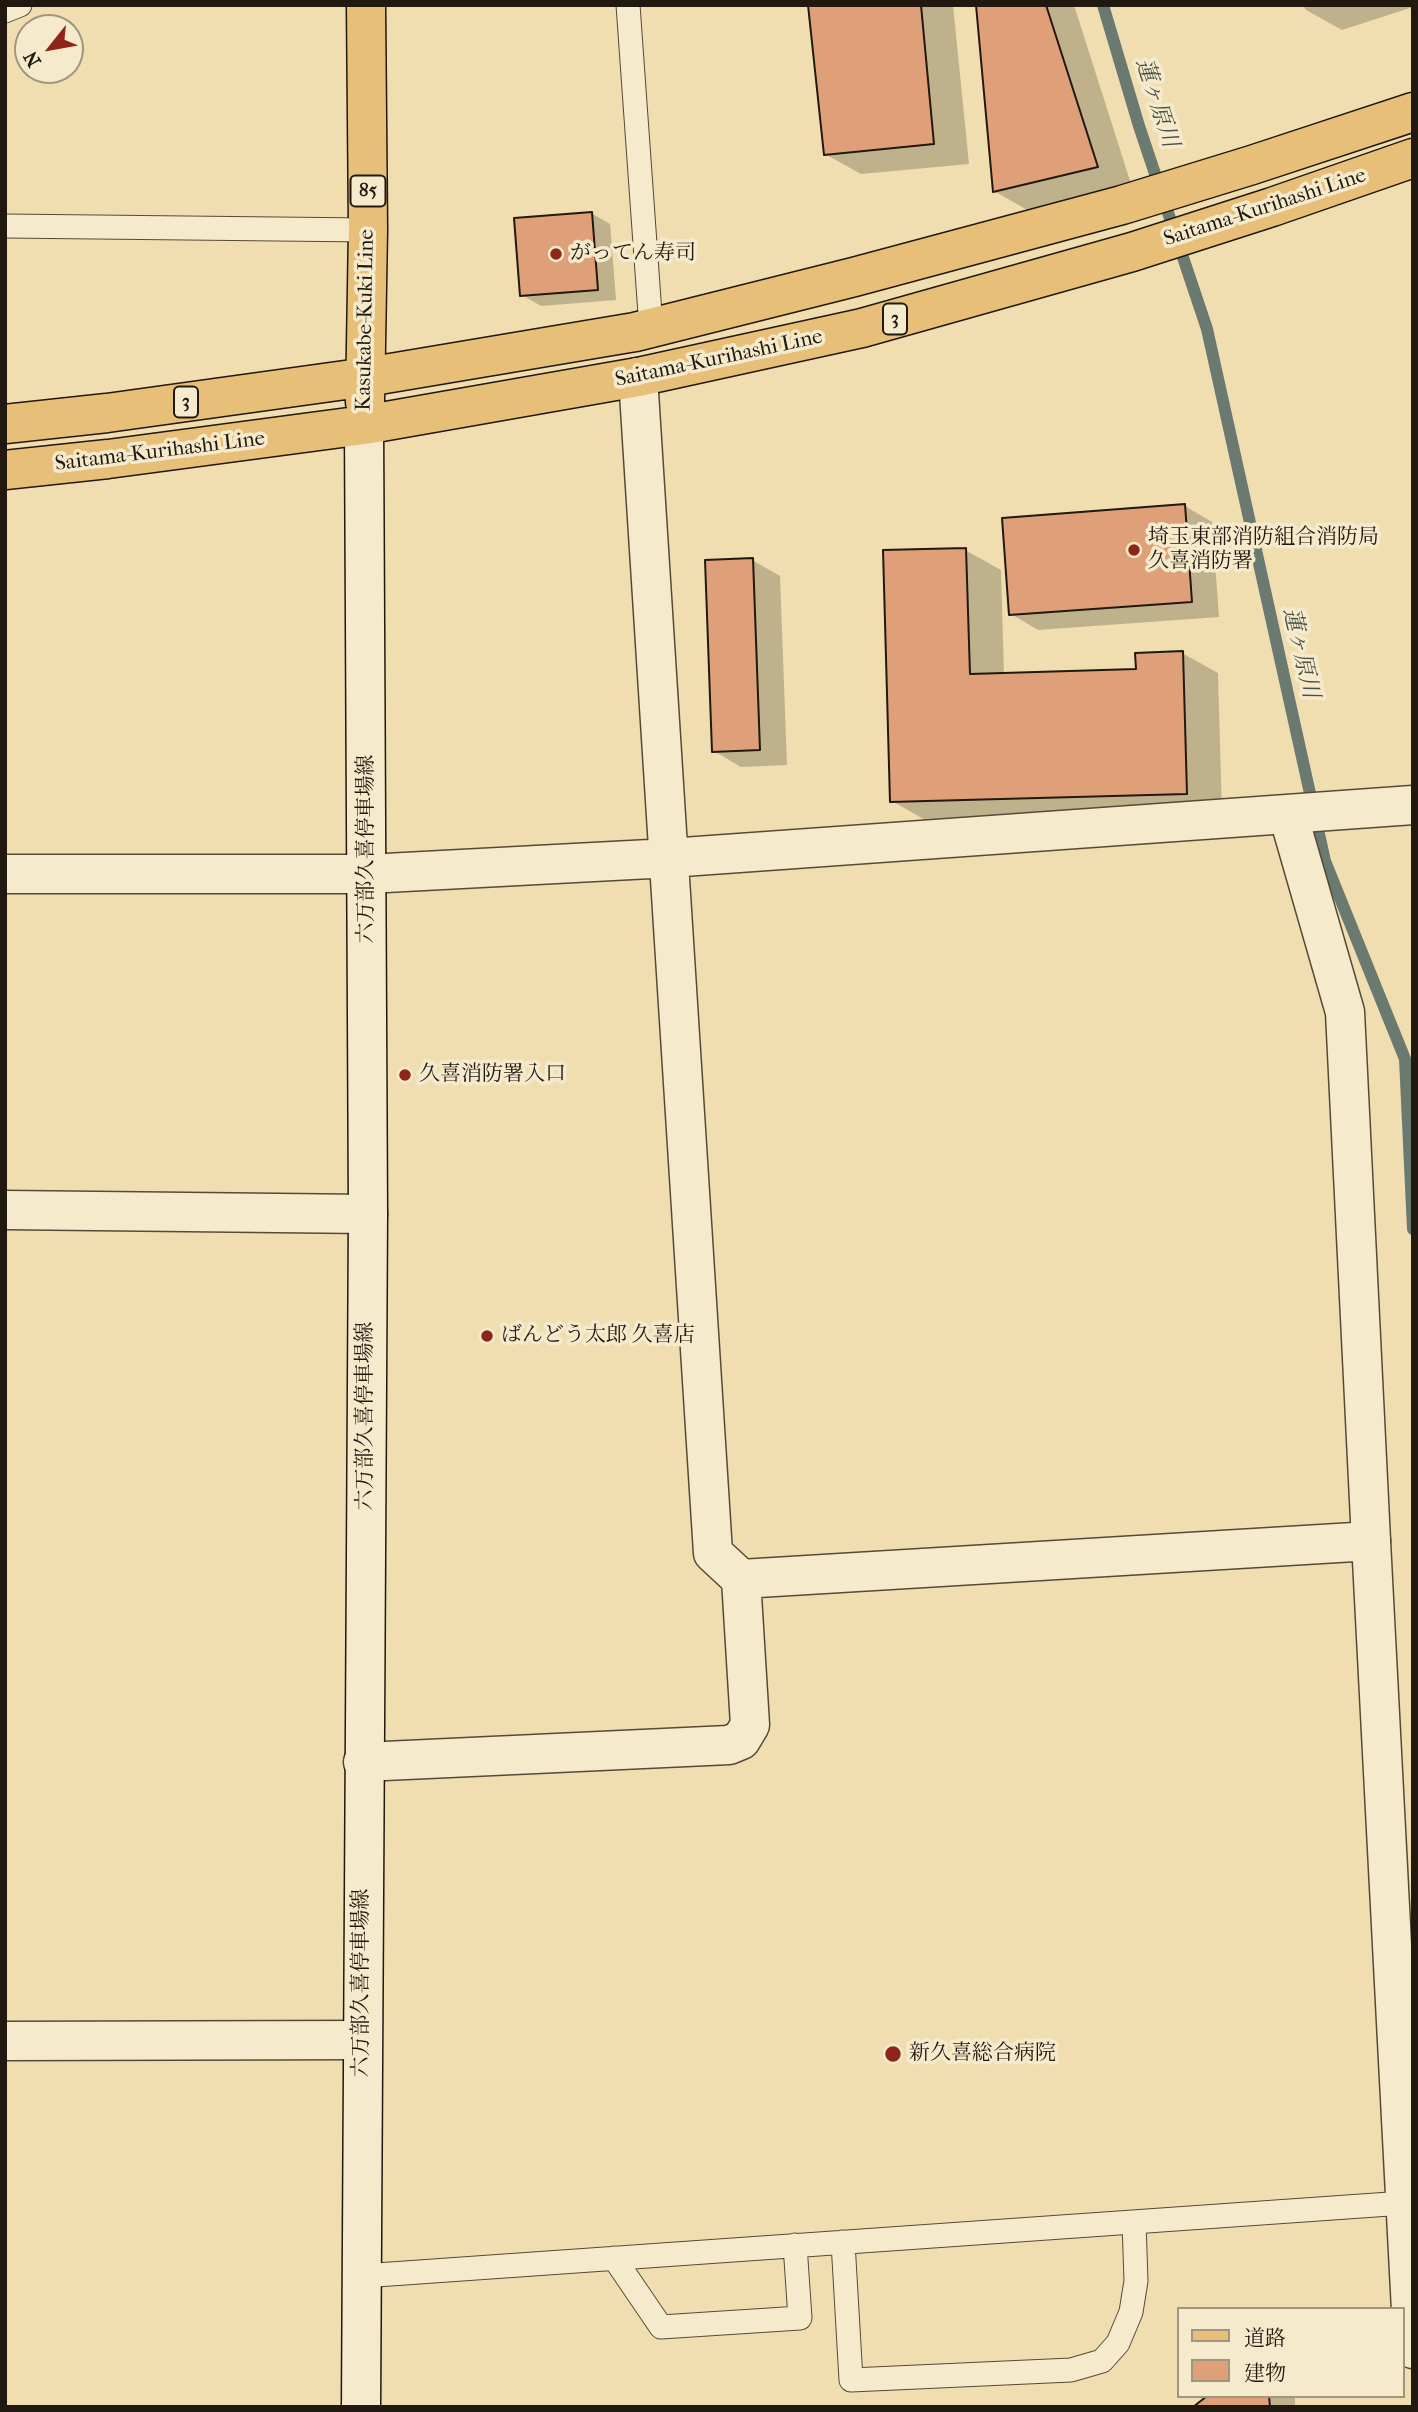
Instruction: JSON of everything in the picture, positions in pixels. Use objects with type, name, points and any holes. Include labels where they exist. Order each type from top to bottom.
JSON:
[{"type":"main road","name":"Kasukabe-Kuki Line","points":[[364,425],[369,230],[366,5]]},
{"type":"main road","name":"Saitama-Kurihashi Line","points":[[5,424],[107,413],[367,377],[650,328],[1122,205],[1413,112]]},
{"type":"main road","name":"Saitama-Kurihashi Line","points":[[5,470],[364,425],[638,377],[862,328],[1107,259],[1272,207],[1413,158]]},
{"type":"street","points":[[363,1762],[729,1745],[741,1740],[750,1725],[741,1579],[713,1553],[638,377]]},
{"type":"street","name":"六万部久喜停車場線","points":[[361,2407],[368,1214],[364,425]]},
{"type":"street","points":[[5,874],[367,874],[669,858],[1413,805]]},
{"type":"street","points":[[1290,814],[1345,1012],[1413,2349]]},
{"type":"street","points":[[5,1210],[368,1214]]},
{"type":"street","points":[[741,1579],[1371,1541]]},
{"type":"street","points":[[5,2041],[362,2040]]},
{"type":"lane","points":[[5,11],[20,5]]},
{"type":"lane","points":[[628,5],[650,328]]},
{"type":"lane","points":[[5,226],[369,230]]},
{"type":"lane","points":[[362,2276],[1404,2203]]},
{"type":"lane","points":[[843,2242],[851,2381],[1071,2370],[1102,2361],[1118,2343],[1131,2312],[1136,2281],[1134,2222]]},
{"type":"lane","points":[[614,2258],[662,2327],[800,2319],[795,2245]]},
{"type":"building","points":[[808,5],[921,5],[934,144],[824,155]]},
{"type":"building","points":[[976,5],[1046,5],[1098,167],[993,192]]},
{"type":"building","name":"がってん寿司","points":[[592,212],[598,290],[520,296],[514,218]]},
{"type":"building","points":[[1185,504],[1192,602],[1009,615],[1002,518]]},
{"type":"building","points":[[966,548],[970,674],[1136,669],[1135,653],[1183,651],[1187,794],[890,802],[883,550]]},
{"type":"building","points":[[753,558],[760,750],[712,752],[705,560]]},
{"type":"building","points":[[1204,2398],[1269,2398],[1270,2407],[1193,2407]]},
{"type":"waterway","name":"蓮ヶ原川","points":[[1103,5],[1139,126],[1207,329],[1325,861],[1405,1059],[1413,1229]]},
{"type":"place","name":"がってん寿司","points":[[556,254]]},
{"type":"place","name":"埼玉東部消防組合消防局 久喜消防署","points":[[1134,550]]},
{"type":"place","name":"久喜消防署入口","points":[[405,1075]]},
{"type":"place","name":"ばんどう太郎 久喜店","points":[[487,1336]]},
{"type":"place","name":"新久喜総合病院","points":[[893,2054]]}]
